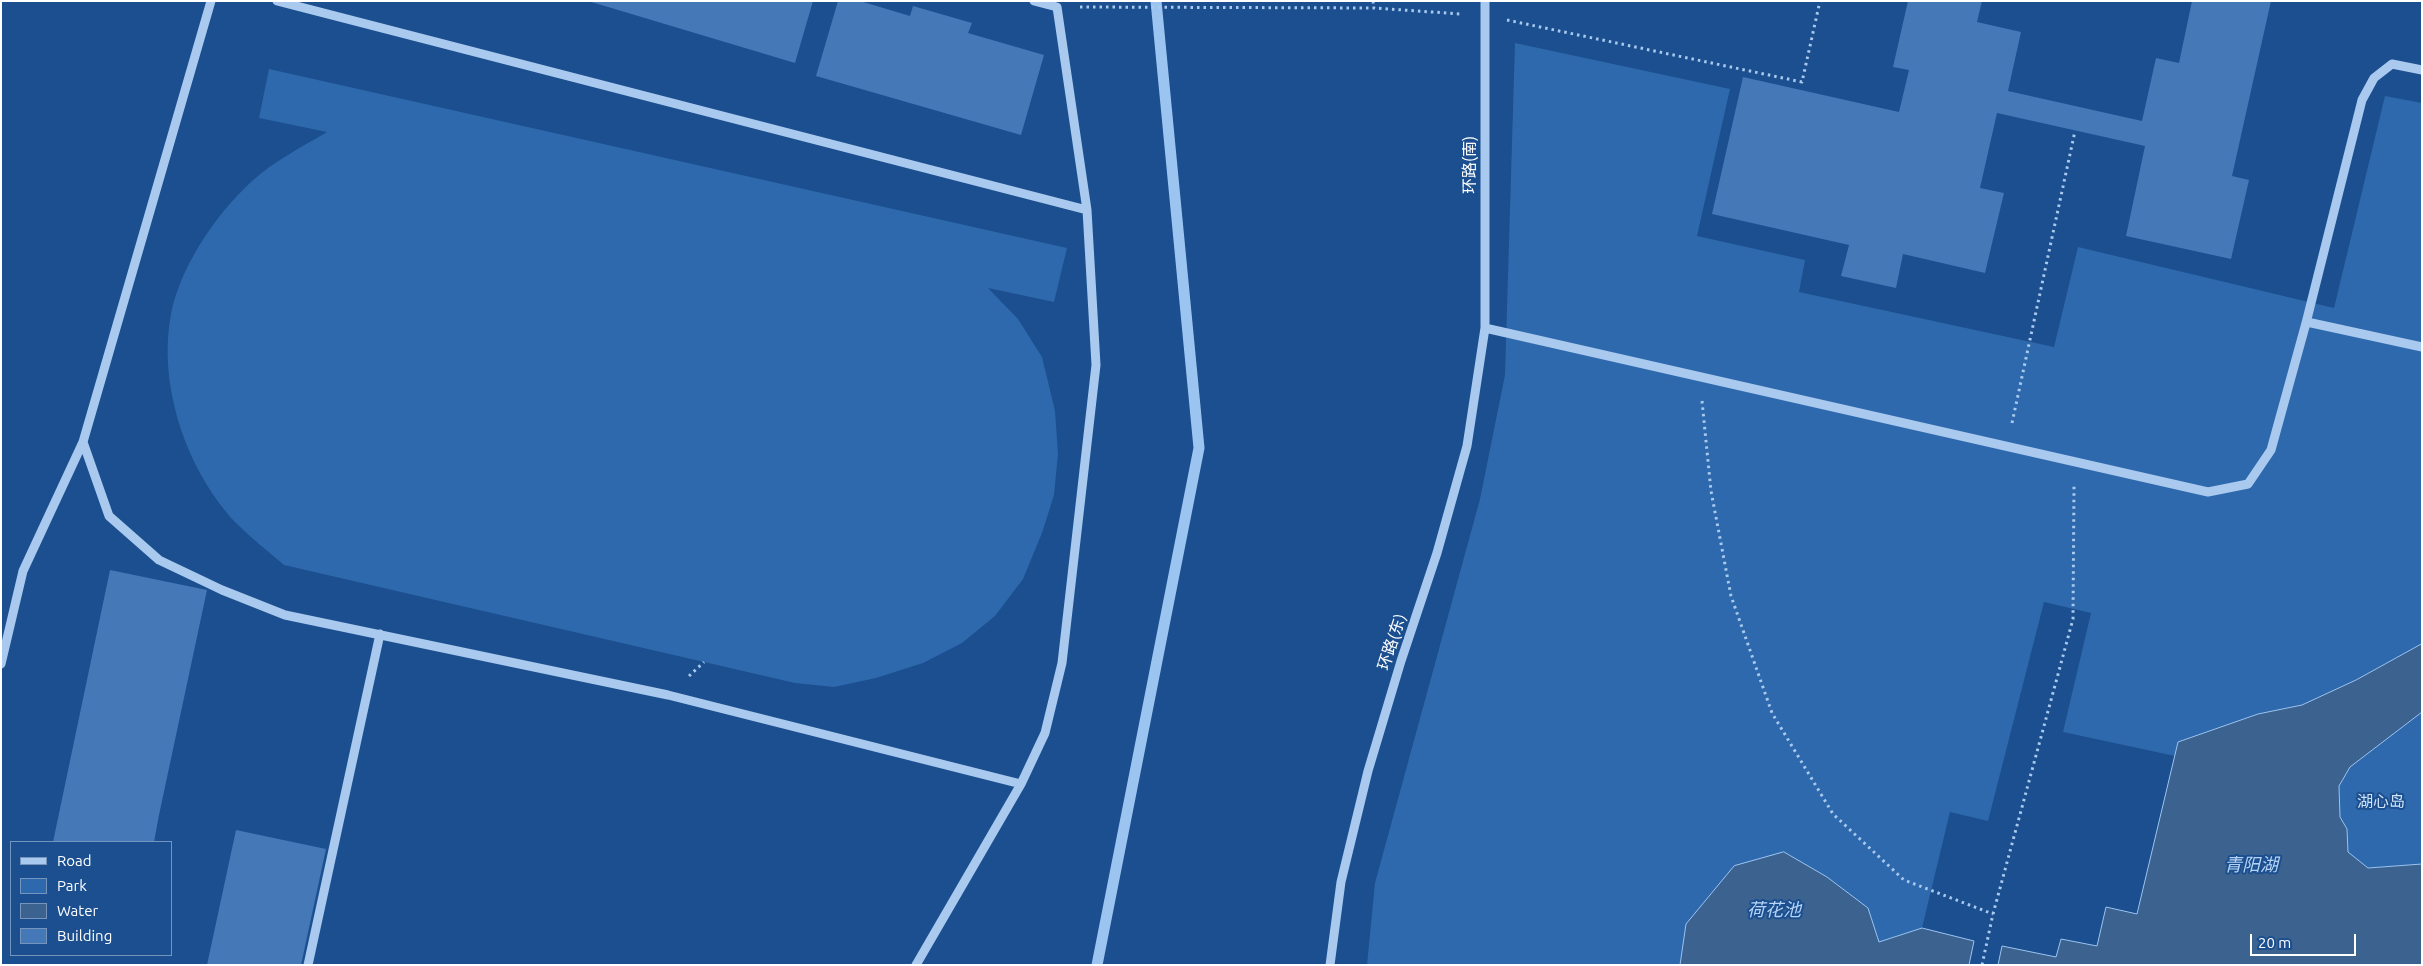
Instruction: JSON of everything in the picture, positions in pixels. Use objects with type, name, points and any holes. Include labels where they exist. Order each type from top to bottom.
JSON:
[{"type":"street","points":[[1,664],[23,571],[83,442],[211,1]]},
{"type":"street","points":[[277,1],[1087,210]]},
{"type":"street","points":[[916,965],[1021,784],[1045,733],[1062,663],[1096,365],[1087,210],[1056,7],[1034,1]]},
{"type":"street","name":"环路(南)","points":[[1484,328],[1485,1]]},
{"type":"street","points":[[1484,328],[2006,448],[2208,492],[2248,484],[2271,450],[2307,322],[2362,100],[2374,78],[2392,64],[2422,70]]},
{"type":"street","points":[[2307,322],[2422,347]]},
{"type":"street","name":"环路(东)","points":[[1330,965],[1341,882],[1368,771],[1400,661],[1437,553],[1467,446],[1484,328]]},
{"type":"street","points":[[83,442],[109,516],[159,560],[222,590],[285,615],[668,695],[1021,784]]},
{"type":"street","points":[[308,965],[380,634]]},
{"type":"path","points":[[1373,1],[1374,8]]},
{"type":"path","points":[[1056,7],[1374,8],[1486,15],[1802,82],[1820,1]]},
{"type":"path","points":[[2006,448],[2075,130]]},
{"type":"path","points":[[1700,378],[1710,490],[1731,596],[1772,712],[1833,814],[1904,880],[1993,914]]},
{"type":"path","points":[[1982,965],[1993,914],[2073,618],[2074,463]]},
{"type":"green space","points":[[1515,43],[1730,89],[1697,236],[1805,260],[1799,292],[2054,347],[2078,247],[2334,308],[2385,96],[2422,103],[2422,644],[2356,680],[2302,705],[2258,714],[2178,742],[2175,756],[2063,732],[2091,613],[2044,602],[1988,821],[1950,812],[1922,928],[1879,943],[1868,908],[1827,877],[1784,852],[1686,924],[1680,965],[1367,965],[1375,883],[1480,499],[1505,375]]},
{"type":"green space","points":[[269,69],[1067,248],[1054,302],[988,288],[1018,319],[1042,357],[1055,411],[1058,454],[1054,495],[1042,533],[1023,579],[995,616],[962,643],[923,663],[876,678],[834,687],[795,683],[284,565],[236,523],[219,503],[204,480],[191,455],[173,402],[168,347],[170,320],[174,301],[189,264],[211,227],[237,195],[260,174],[327,132],[259,118]]},
{"type":"green space","name":"湖心岛","points":[[2422,712],[2422,864],[2368,868],[2348,852],[2347,829],[2340,817],[2339,786],[2350,767]]},
{"type":"water","name":"青阳湖","points":[[2422,644],[2422,712],[2350,767],[2339,786],[2340,817],[2347,829],[2348,852],[2368,868],[2422,864],[2422,965],[1998,965],[2002,946],[2056,957],[2061,939],[2097,946],[2106,907],[2137,914],[2178,742],[2258,714],[2302,705],[2356,680]]},
{"type":"water","name":"荷花池","points":[[1784,852],[1827,877],[1868,908],[1879,942],[1922,928],[1974,941],[1969,965],[1680,965],[1686,924],[1734,866]]},
{"type":"building","points":[[588,1],[813,1],[795,63]]},
{"type":"building","points":[[838,1],[860,1],[910,16],[913,6],[972,23],[968,33],[1044,55],[1021,135],[816,76]]},
{"type":"building","points":[[1908,1],[1982,1],[1977,22],[2021,32],[2008,91],[2142,121],[2156,58],[2179,63],[2192,1],[2271,1],[2232,176],[2249,180],[2231,259],[2126,236],[2145,146],[1997,113],[1980,188],[2004,193],[1985,273],[1903,254],[1896,288],[1841,276],[1849,245],[1712,214],[1743,77],[1899,112],[1909,70],[1893,67]]},
{"type":"building","points":[[110,570],[207,590],[154,841],[53,841]]},
{"type":"building","points":[[236,830],[326,849],[301,965],[207,965]]},
{"type":"waterway","points":[[1097,965],[1199,448],[1156,1]]}]
